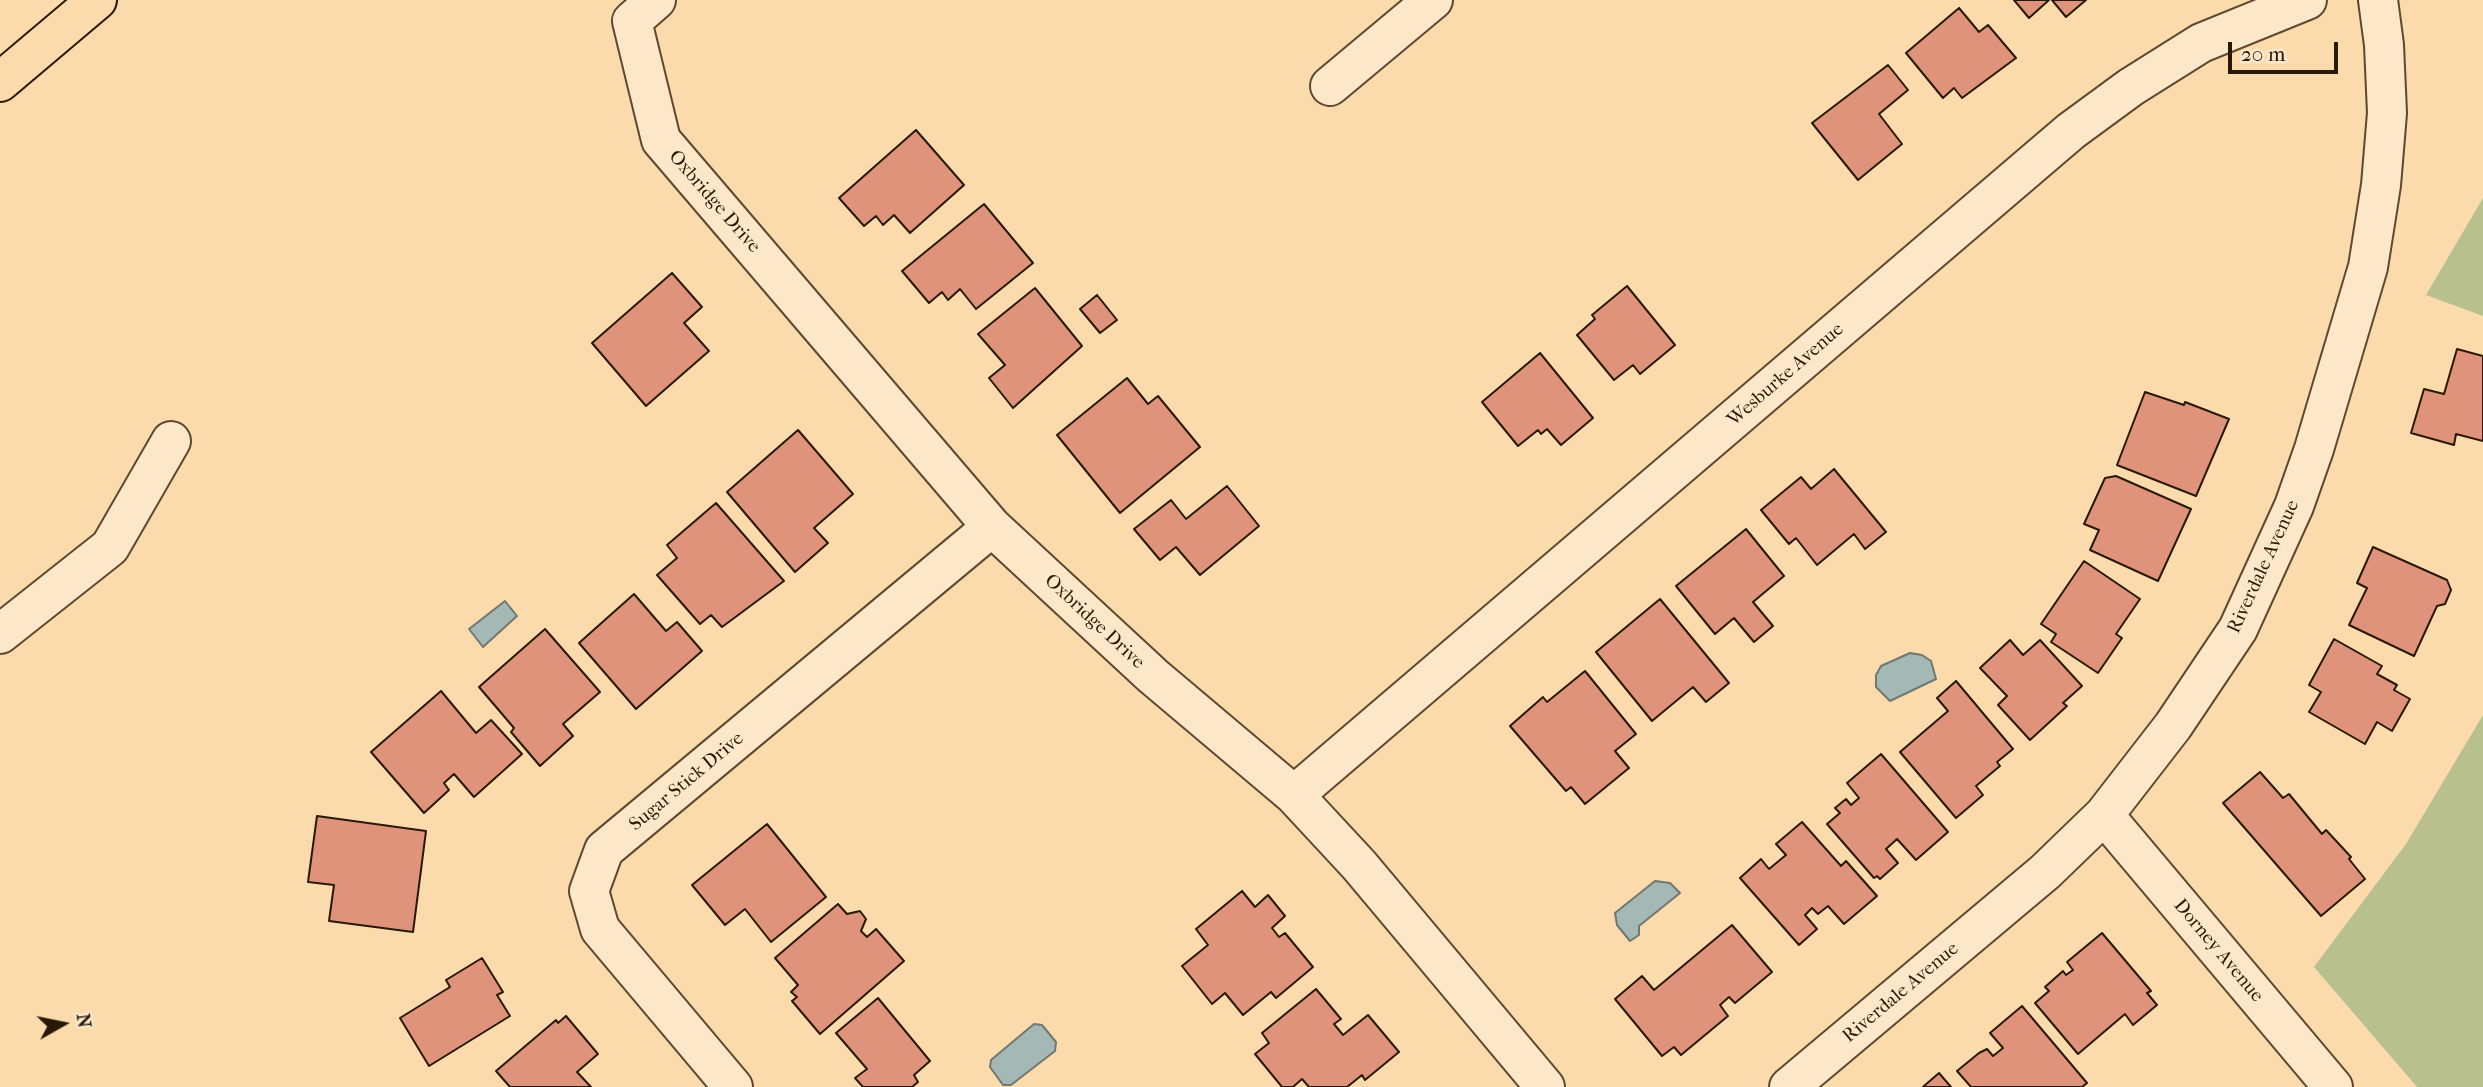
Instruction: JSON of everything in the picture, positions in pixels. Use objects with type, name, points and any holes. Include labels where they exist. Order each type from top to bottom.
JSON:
[{"type":"main road","points":[[0,82],[97,0]]},
{"type":"street","name":"Oxbridge Drive","points":[[656,0],[632,21],[661,140],[992,527],[1153,676],[1294,795],[1359,865],[1545,1087]]},
{"type":"street","points":[[1330,86],[1433,0]]},
{"type":"street","name":"Wesburke Avenue","points":[[1294,795],[2071,131],[2131,87],[2202,43],[2307,0]]},
{"type":"street","name":"Riverdale Avenue","points":[[1788,1087],[2039,877],[2104,815],[2173,726],[2238,629],[2294,506],[2314,449],[2368,267],[2381,185],[2387,113],[2384,45],[2378,0]]},
{"type":"street","points":[[0,635],[110,547],[171,441]]},
{"type":"street","name":"Sugar Stick Drive","points":[[733,1087],[600,929],[589,891],[604,850],[992,527]]},
{"type":"street","name":"Dorney Avenue","points":[[2104,815],[2333,1087]]},
{"type":"green space","points":[[2483,198],[2483,316],[2426,295]]},
{"type":"green space","points":[[2483,715],[2483,1087],[2417,1087],[2314,967],[2406,844]]},
{"type":"shaded area","points":[[505,601],[517,616],[483,647],[469,629]]},
{"type":"shaded area","points":[[1910,653],[1922,655],[1931,661],[1936,679],[1890,701],[1876,687],[1876,675],[1881,666]]},
{"type":"shaded area","points":[[1655,881],[1670,883],[1680,893],[1639,926],[1639,935],[1630,941],[1617,925],[1615,913]]},
{"type":"shaded area","points":[[1034,1024],[1042,1025],[1056,1042],[1055,1051],[1011,1085],[1003,1085],[990,1067],[991,1060]]},
{"type":"building","points":[[2014,0],[2049,0],[2029,18]]},
{"type":"building","points":[[2052,0],[2086,0],[2066,17]]},
{"type":"building","points":[[1959,8],[1979,32],[1988,25],[2016,58],[1962,98],[1954,88],[1943,98],[1906,53]]},
{"type":"building","points":[[1888,65],[1908,90],[1879,114],[1902,144],[1858,180],[1812,123]]},
{"type":"building","points":[[916,130],[964,185],[910,233],[894,215],[883,225],[876,216],[864,226],[839,198]]},
{"type":"building","points":[[984,204],[1033,263],[976,309],[960,289],[948,300],[942,292],[929,303],[902,271]]},
{"type":"building","points":[[672,273],[702,307],[684,323],[709,351],[646,406],[592,343]]},
{"type":"building","points":[[1627,286],[1675,345],[1640,374],[1633,365],[1614,380],[1577,335],[1595,319],[1592,315]]},
{"type":"building","points":[[1035,288],[1082,346],[1013,408],[989,378],[1005,365],[978,334]]},
{"type":"building","points":[[1097,295],[1117,320],[1100,333],[1080,309]]},
{"type":"building","points":[[2457,349],[2483,356],[2483,441],[2456,434],[2454,445],[2411,433],[2424,389],[2444,394]]},
{"type":"building","points":[[1540,353],[1593,418],[1561,445],[1547,429],[1541,434],[1538,430],[1518,446],[1482,402]]},
{"type":"building","points":[[1127,378],[1148,404],[1158,396],[1200,447],[1120,513],[1057,435]]},
{"type":"building","points":[[2145,392],[2184,405],[2185,402],[2229,419],[2196,496],[2117,465]]},
{"type":"building","points":[[798,430],[853,494],[814,528],[828,543],[795,572],[727,492]]},
{"type":"building","points":[[1834,469],[1886,532],[1865,549],[1854,534],[1817,565],[1796,538],[1789,544],[1761,510],[1801,477],[1811,489]]},
{"type":"building","points":[[2116,476],[2191,509],[2158,581],[2090,550],[2099,530],[2084,524],[2105,478]]},
{"type":"building","points":[[1227,486],[1259,526],[1200,575],[1176,547],[1160,560],[1134,529],[1171,500],[1186,519]]},
{"type":"building","points":[[716,503],[784,581],[722,627],[711,615],[700,624],[657,575],[677,558],[667,545]]},
{"type":"building","points":[[1746,529],[1784,576],[1753,602],[1773,626],[1754,642],[1734,618],[1715,634],[1676,586]]},
{"type":"building","points":[[2373,547],[2447,580],[2451,590],[2445,604],[2437,606],[2414,656],[2349,625],[2367,588],[2357,583]]},
{"type":"building","points":[[2084,561],[2140,599],[2116,634],[2122,638],[2098,673],[2051,642],[2056,634],[2041,624]]},
{"type":"building","points":[[634,594],[666,631],[677,622],[702,651],[636,709],[579,643]]},
{"type":"building","points":[[1660,599],[1729,683],[1706,702],[1693,687],[1652,721],[1596,652]]},
{"type":"building","points":[[545,629],[600,692],[563,724],[573,736],[540,766],[511,732],[514,728],[479,687]]},
{"type":"building","points":[[2334,639],[2382,666],[2377,674],[2397,685],[2394,690],[2410,699],[2392,731],[2377,722],[2365,744],[2309,712],[2321,692],[2309,685]]},
{"type":"building","points":[[2010,640],[2023,655],[2040,640],[2082,686],[2063,703],[2067,706],[2030,740],[1998,705],[2007,696],[1980,668]]},
{"type":"building","points":[[1585,671],[1636,734],[1615,751],[1629,768],[1585,804],[1571,787],[1566,791],[1510,726],[1543,697],[1547,702]]},
{"type":"building","points":[[1956,681],[2013,749],[1997,762],[2000,766],[1976,786],[1983,795],[1956,818],[1900,752],[1948,711],[1937,698]]},
{"type":"building","points":[[441,691],[476,733],[491,720],[522,754],[474,797],[454,774],[444,783],[449,790],[424,813],[371,752]]},
{"type":"building","points":[[1881,754],[1948,832],[1916,860],[1897,839],[1886,849],[1898,863],[1880,879],[1877,876],[1874,878],[1827,824],[1840,813],[1835,808],[1846,799],[1851,805],[1859,798],[1847,783]]},
{"type":"building","points":[[2260,772],[2283,798],[2289,794],[2322,834],[2326,830],[2351,857],[2349,859],[2365,879],[2321,916],[2223,803]]},
{"type":"building","points":[[317,816],[426,831],[413,932],[329,921],[334,885],[308,882]]},
{"type":"building","points":[[1802,822],[1841,866],[1846,861],[1877,896],[1844,924],[1828,906],[1818,914],[1812,908],[1805,915],[1817,929],[1799,945],[1740,878],[1761,859],[1769,869],[1786,855],[1776,844]]},
{"type":"building","points":[[767,824],[826,897],[771,942],[745,909],[725,925],[692,885]]},
{"type":"building","points":[[1242,891],[1255,907],[1268,895],[1285,916],[1272,928],[1279,937],[1285,933],[1313,967],[1276,998],[1271,992],[1243,1015],[1225,993],[1212,1004],[1182,966],[1208,945],[1196,929]]},
{"type":"building","points":[[838,904],[847,914],[860,911],[866,919],[861,931],[867,937],[876,929],[904,961],[820,1034],[792,1001],[797,997],[791,992],[798,985],[775,958]]},
{"type":"building","points":[[1732,925],[1772,972],[1735,1003],[1729,997],[1720,1005],[1728,1016],[1681,1055],[1674,1047],[1662,1056],[1615,999],[1642,976],[1654,990]]},
{"type":"building","points":[[2102,933],[2151,991],[2147,993],[2157,1005],[2133,1025],[2125,1014],[2078,1054],[2035,1003],[2049,991],[2045,987],[2063,971],[2066,975],[2073,970],[2067,962]]},
{"type":"building","points":[[482,958],[503,992],[497,995],[510,1016],[429,1066],[400,1018],[450,987],[446,980]]},
{"type":"building","points":[[1316,989],[1341,1019],[1334,1024],[1343,1035],[1368,1015],[1399,1052],[1365,1080],[1362,1075],[1347,1087],[1309,1087],[1302,1079],[1293,1087],[1282,1087],[1255,1054],[1269,1043],[1262,1033]]},
{"type":"building","points":[[878,998],[930,1061],[914,1075],[918,1082],[912,1087],[863,1087],[855,1078],[867,1069],[836,1033]]},
{"type":"building","points":[[2022,1006],[2087,1083],[2082,1087],[1971,1087],[1957,1071],[1987,1049],[1993,1056],[2003,1048],[1990,1033]]},
{"type":"building","points":[[566,1016],[598,1054],[577,1072],[591,1087],[510,1087],[496,1071],[556,1020],[558,1023]]},
{"type":"building","points":[[1939,1073],[1951,1087],[1923,1087],[1924,1086]]}]
